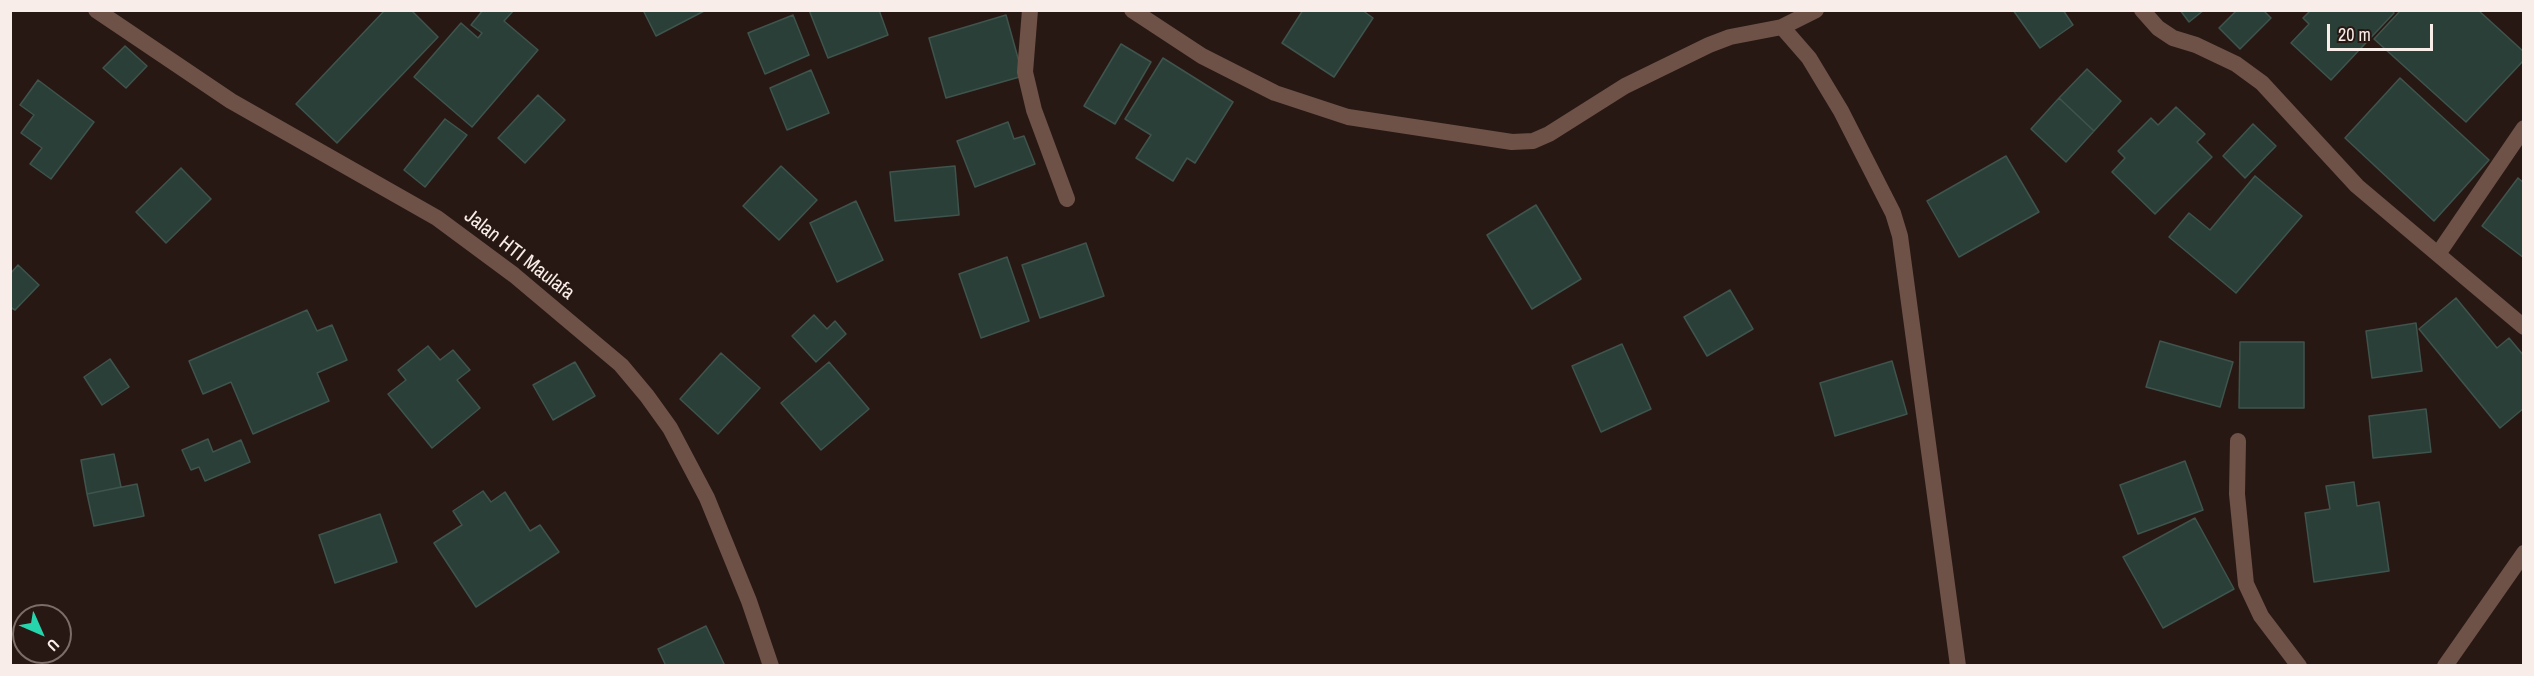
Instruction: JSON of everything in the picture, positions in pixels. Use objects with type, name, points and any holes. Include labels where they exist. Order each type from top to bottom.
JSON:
[{"type":"street","name":"Jalan HTI Maulafa","points":[[96,10],[231,101],[436,218],[514,275],[621,365],[670,428],[707,498],[749,601],[771,666]]},
{"type":"street","points":[[1030,10],[1025,72],[1034,110],[1067,199]]},
{"type":"street","points":[[1132,10],[1202,56],[1275,93],[1348,117],[1512,142],[1533,141],[1549,134],[1625,86],[1709,45],[1730,37],[1782,27],[1816,10]]},
{"type":"street","points":[[2142,10],[2158,28],[2173,38],[2196,45],[2236,64],[2262,84],[2357,186],[2523,327]]},
{"type":"street","points":[[1782,27],[1809,58],[1841,111],[1893,213],[1900,236],[1958,666]]},
{"type":"street","points":[[2438,254],[2523,128]]},
{"type":"street","points":[[2238,441],[2237,494],[2246,584],[2261,616],[2299,666]]},
{"type":"street","points":[[2445,666],[2523,553]]},
{"type":"building","points":[[385,10],[411,10],[438,37],[337,143],[296,104]]},
{"type":"building","points":[[483,10],[514,10],[504,21],[538,50],[472,127],[414,77],[461,23],[478,38],[482,33],[471,25]]},
{"type":"building","points":[[643,10],[706,10],[656,36]]},
{"type":"building","points":[[809,10],[879,10],[888,35],[828,58]]},
{"type":"building","points":[[1303,10],[1362,10],[1373,18],[1334,77],[1282,43]]},
{"type":"building","points":[[2013,10],[2063,10],[2073,25],[2040,48]]},
{"type":"building","points":[[2180,10],[2204,10],[2189,22]]},
{"type":"building","points":[[2237,10],[2263,10],[2271,18],[2240,49],[2219,28]]},
{"type":"building","points":[[2311,10],[2392,10],[2394,13],[2331,80],[2291,43],[2309,24],[2303,18]]},
{"type":"building","points":[[2401,10],[2478,10],[2524,52],[2524,60],[2466,122],[2374,39]]},
{"type":"building","points":[[793,15],[809,55],[765,74],[748,33]]},
{"type":"building","points":[[1006,15],[1023,76],[946,98],[929,38]]},
{"type":"building","points":[[1121,44],[1151,62],[1115,124],[1084,106]]},
{"type":"building","points":[[125,46],[147,66],[126,88],[103,68]]},
{"type":"building","points":[[1163,58],[1233,102],[1195,163],[1187,158],[1173,181],[1136,158],[1151,135],[1125,119]]},
{"type":"building","points":[[2087,69],[2121,101],[2094,131],[2059,98]]},
{"type":"building","points":[[811,70],[829,113],[787,130],[770,88]]},
{"type":"building","points":[[2400,78],[2489,160],[2434,221],[2345,138]]},
{"type":"building","points":[[38,80],[94,122],[51,179],[30,164],[42,148],[21,133],[34,115],[20,105]]},
{"type":"building","points":[[538,95],[565,120],[525,163],[498,138]]},
{"type":"building","points":[[2059,98],[2094,131],[2066,162],[2031,129]]},
{"type":"building","points":[[2176,107],[2205,134],[2197,142],[2212,157],[2155,214],[2112,172],[2125,158],[2118,151],[2151,118],[2158,125]]},
{"type":"building","points":[[445,119],[467,135],[425,187],[404,170]]},
{"type":"building","points":[[1008,122],[1014,139],[1024,136],[1035,164],[975,187],[957,141]]},
{"type":"building","points":[[2253,124],[2276,146],[2245,178],[2223,156]]},
{"type":"building","points":[[2006,156],[2039,212],[1959,257],[1927,201]]},
{"type":"building","points":[[781,166],[817,200],[779,240],[743,206]]},
{"type":"building","points":[[955,166],[959,215],[895,221],[890,172]]},
{"type":"building","points":[[181,168],[211,199],[166,243],[136,212]]},
{"type":"building","points":[[2255,176],[2302,216],[2236,293],[2169,237],[2189,213],[2210,230]]},
{"type":"building","points":[[2518,178],[2524,183],[2524,258],[2482,226]]},
{"type":"building","points":[[856,201],[883,260],[837,282],[810,223]]},
{"type":"building","points":[[1536,205],[1581,279],[1532,309],[1487,235]]},
{"type":"building","points":[[1086,243],[1104,296],[1040,318],[1022,265]]},
{"type":"building","points":[[1007,257],[1029,321],[981,338],[959,274]]},
{"type":"building","points":[[18,265],[39,285],[15,310],[10,307],[10,274]]},
{"type":"building","points":[[1730,290],[1753,329],[1707,356],[1684,317]]},
{"type":"building","points":[[2456,298],[2497,348],[2509,338],[2524,356],[2524,408],[2500,428],[2419,329]]},
{"type":"building","points":[[307,310],[317,331],[332,325],[347,360],[317,373],[329,401],[253,434],[231,382],[203,394],[189,361]]},
{"type":"building","points":[[814,315],[827,329],[835,321],[846,334],[816,362],[792,336]]},
{"type":"building","points":[[2416,323],[2422,371],[2372,378],[2366,331]]},
{"type":"building","points":[[2160,341],[2233,362],[2220,407],[2146,387]]},
{"type":"building","points":[[2240,342],[2304,342],[2304,408],[2239,408]]},
{"type":"building","points":[[1622,344],[1651,409],[1601,432],[1572,366]]},
{"type":"building","points":[[428,346],[440,360],[453,350],[470,370],[457,380],[480,408],[432,448],[388,394],[406,380],[398,370]]},
{"type":"building","points":[[721,353],[760,388],[718,434],[680,399]]},
{"type":"building","points":[[110,359],[129,387],[102,405],[84,377]]},
{"type":"building","points":[[1892,361],[1907,414],[1835,436],[1820,383]]},
{"type":"building","points":[[575,362],[595,396],[553,420],[533,385]]},
{"type":"building","points":[[829,362],[869,409],[821,450],[781,403]]},
{"type":"building","points":[[2426,409],[2431,452],[2373,458],[2369,416]]},
{"type":"building","points":[[208,439],[213,452],[241,440],[250,462],[205,481],[199,467],[191,470],[182,450]]},
{"type":"building","points":[[114,454],[121,487],[87,494],[81,460]]},
{"type":"building","points":[[2185,461],[2203,510],[2138,534],[2120,485]]},
{"type":"building","points":[[2354,482],[2357,506],[2379,502],[2389,571],[2314,582],[2305,513],[2330,509],[2326,486]]},
{"type":"building","points":[[137,484],[144,516],[94,526],[87,494]]},
{"type":"building","points":[[483,491],[491,502],[505,492],[530,531],[540,525],[559,552],[476,607],[434,543],[462,525],[453,511]]},
{"type":"building","points":[[380,514],[397,562],[335,583],[319,535]]},
{"type":"building","points":[[2195,518],[2234,589],[2163,628],[2123,557]]},
{"type":"building","points":[[706,626],[725,666],[666,666],[658,649]]}]
